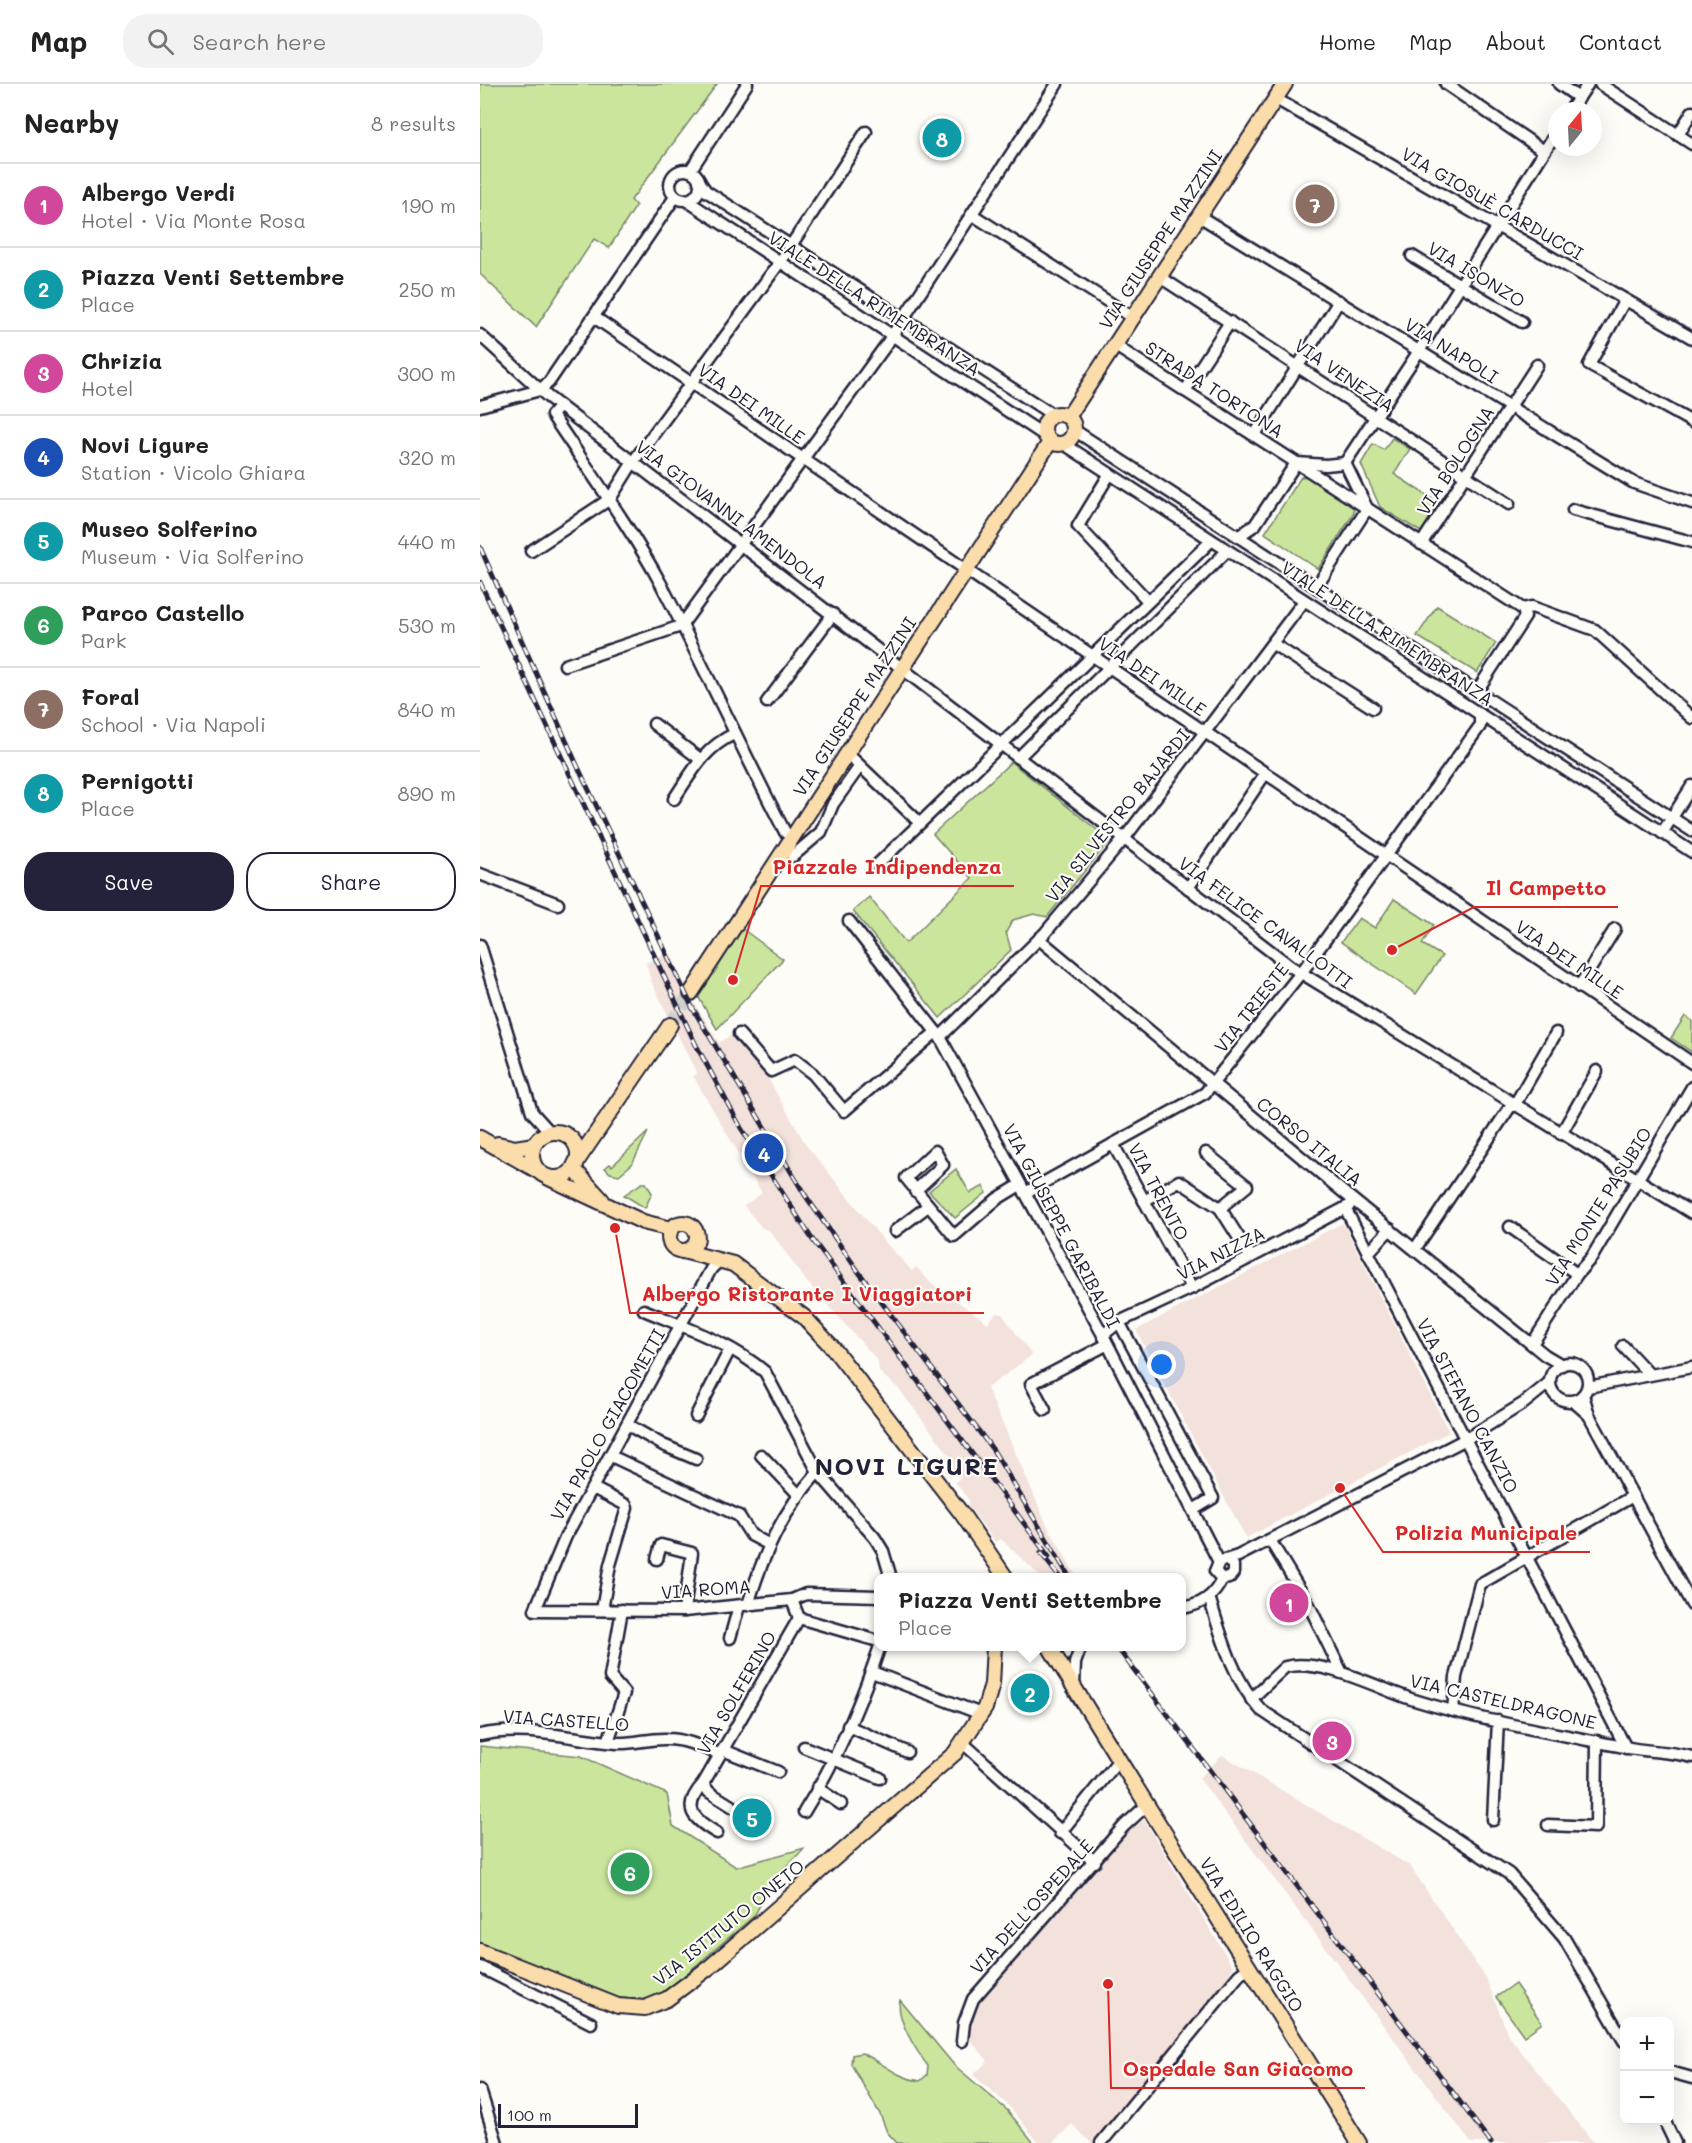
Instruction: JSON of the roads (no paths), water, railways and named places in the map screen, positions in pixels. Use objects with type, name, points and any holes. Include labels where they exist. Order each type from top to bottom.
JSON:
[{"type":"main road","name":"VIA GIUSEPPE MAZZINI","points":[[1068,417],[1285,84]]},
{"type":"main road","points":[[1053,415],[1068,417],[1074,430],[1071,438],[1053,440],[1044,426],[1053,415]]},
{"type":"main road","name":"VIA GIUSEPPE MAZZINI","points":[[691,993],[790,847],[901,668],[1053,440]]},
{"type":"main road","points":[[543,1174],[563,1176],[574,1166],[670,1025]]},
{"type":"main road","points":[[572,1140],[586,1138],[599,1130]]},
{"type":"main road","points":[[543,1174],[532,1157],[534,1145],[550,1132],[562,1133],[572,1140],[577,1154],[574,1166]]},
{"type":"main road","points":[[480,1137],[507,1147],[534,1145]]},
{"type":"main road","points":[[480,1137],[543,1174],[671,1235],[675,1248],[733,1264],[791,1305],[817,1329],[962,1514],[1003,1573]]},
{"type":"main road","points":[[574,1166],[606,1204]]},
{"type":"main road","points":[[671,1235],[680,1224],[687,1224],[694,1230],[697,1239],[719,1261]]},
{"type":"main road","points":[[683,1251],[692,1247],[697,1239]]},
{"type":"main road","name":"VIA ISTITUTO ONETO","points":[[480,1951],[605,2002],[632,2008],[654,2005],[681,1990],[947,1761],[981,1714],[992,1684],[994,1651]]},
{"type":"main road","name":"VIA EDILIO RAGGIO","points":[[1052,1651],[1109,1748],[1250,1967],[1359,2143]]},
{"type":"street","points":[[690,171],[747,84]]},
{"type":"street","points":[[565,665],[681,626],[904,319],[1057,84]]},
{"type":"street","points":[[1446,84],[1544,151]]},
{"type":"street","points":[[1558,84],[1579,98]]},
{"type":"street","points":[[1576,102],[1588,84]]},
{"type":"street","points":[[1599,84],[1692,144]]},
{"type":"street","name":"VIA GIOSUÈ CARDUCCI","points":[[1276,99],[1692,338]]},
{"type":"street","points":[[1678,135],[1692,112]]},
{"type":"street","points":[[531,551],[610,500],[633,462],[780,262],[866,132]]},
{"type":"street","points":[[1018,758],[1228,551],[1237,546],[1240,536],[1255,525],[1296,463],[1326,465],[1345,463],[1377,417],[1548,145]]},
{"type":"street","points":[[690,171],[699,181],[697,194],[686,200],[675,197],[670,189],[670,180],[676,172],[690,171]]},
{"type":"street","name":"VIALE DELLA RIMEMBRANZA","points":[[699,181],[706,191],[1053,415]]},
{"type":"street","points":[[480,406],[540,390],[558,370],[675,197]]},
{"type":"street","name":"VIALE DELLA RIMEMBRANZA","points":[[686,200],[1692,852]]},
{"type":"street","points":[[973,215],[1132,317]]},
{"type":"street","name":"VIA NAPOLI","points":[[1199,216],[1634,483],[1692,503]]},
{"type":"street","name":"VIA ISONZO","points":[[1412,256],[1522,322]]},
{"type":"street","name":"VIA VENEZIA","points":[[1160,276],[1509,504]]},
{"type":"street","points":[[1625,300],[1588,365],[1692,422]]},
{"type":"street","points":[[1254,436],[1339,301]]},
{"type":"street","name":"VIA DEI MILLE","points":[[594,317],[1692,1063]]},
{"type":"street","points":[[1185,391],[1230,322]]},
{"type":"street","name":"VIA GIOVANNI AMENDOLA","points":[[480,335],[560,406],[901,668]]},
{"type":"street","name":"STRADA TORTONA","points":[[1114,345],[1523,609]]},
{"type":"street","name":"VIA BOLOGNA","points":[[1421,544],[1537,365]]},
{"type":"street","points":[[560,406],[552,415],[610,500],[660,583],[785,832],[790,847],[821,832],[856,762],[920,823]]},
{"type":"street","name":"VIALE DELLA RIMEMBRANZA","points":[[1074,430],[1692,831]]},
{"type":"street","points":[[1317,586],[1367,508],[1345,463]]},
{"type":"street","points":[[1109,475],[1078,526],[1148,601]]},
{"type":"street","points":[[1573,510],[1692,542]]},
{"type":"street","points":[[878,865],[1210,540],[1220,524]]},
{"type":"street","name":"VIA SILVESTRO BAJARDI","points":[[739,1034],[771,1071],[795,1060],[806,1067],[844,1111],[938,1035],[1039,939],[1124,839],[1304,601]]},
{"type":"street","points":[[1469,707],[1468,699],[1476,691],[1525,617],[1523,609],[1532,607],[1595,630],[1692,718]]},
{"type":"street","points":[[767,702],[832,614]]},
{"type":"street","points":[[1273,644],[1373,708]]},
{"type":"street","name":"VIA FELICE CAVALLOTTI","points":[[901,668],[1300,973],[1692,1213]]},
{"type":"street","name":"VIA TRIESTE","points":[[928,1206],[954,1236],[997,1199],[1113,1144],[1198,1099],[1213,1084],[1300,973],[1480,726],[1482,716],[1493,712],[1496,703]]},
{"type":"street","points":[[654,724],[700,759]]},
{"type":"street","points":[[674,799],[700,759],[716,743],[734,734]]},
{"type":"street","points":[[1188,888],[1265,774]]},
{"type":"street","points":[[1662,833],[1692,786]]},
{"type":"street","points":[[480,874],[558,904]]},
{"type":"street","name":"VIA GIUSEPPE GARIBALDI","points":[[849,921],[938,1035],[1104,1340],[1193,1510],[1227,1563],[1215,1571],[1222,1578]]},
{"type":"street","points":[[1579,987],[1615,930]]},
{"type":"street","name":"CORSO ITALIA","points":[[1039,939],[1356,1202],[1532,1344],[1562,1365]]},
{"type":"street","points":[[480,945],[532,1112],[550,1132]]},
{"type":"street","points":[[1415,1249],[1513,1105],[1556,1033]]},
{"type":"street","points":[[1561,1134],[1597,1071]]},
{"type":"street","name":"VIA MONTE PASUBIO","points":[[1532,1344],[1577,1274],[1592,1257],[1692,1087]]},
{"type":"street","name":"VIA TRENTO","points":[[1113,1144],[1191,1288]]},
{"type":"street","points":[[1206,1153],[1247,1186],[1220,1208]]},
{"type":"street","points":[[1144,1201],[1179,1181],[1220,1208],[1251,1257]]},
{"type":"street","points":[[895,1231],[928,1206],[915,1191]]},
{"type":"street","name":"VIA NIZZA","points":[[1045,1410],[1031,1383],[1104,1340],[1119,1322],[1191,1288],[1356,1202]]},
{"type":"street","name":"VIA STEFANO CANZIO","points":[[1345,1208],[1529,1556],[1626,1748]]},
{"type":"street","points":[[1510,1227],[1577,1274]]},
{"type":"street","points":[[1368,1253],[1390,1229]]},
{"type":"street","name":"VIA PAOLO GIACOMETTI","points":[[535,1610],[558,1553],[711,1269],[719,1261]]},
{"type":"street","points":[[644,1310],[730,1349],[751,1360],[765,1372],[818,1472],[876,1538],[885,1556],[890,1573]]},
{"type":"street","points":[[1119,1322],[1213,1498],[1193,1510]]},
{"type":"street","points":[[1623,1346],[1649,1374]]},
{"type":"street","points":[[696,1416],[730,1349]]},
{"type":"street","points":[[1186,1607],[1210,1601],[1222,1578],[1232,1576],[1227,1563],[1466,1439],[1524,1403],[1550,1382],[1554,1371],[1562,1365],[1576,1364],[1586,1373],[1615,1380]]},
{"type":"street","points":[[1524,1403],[1581,1395],[1615,1380],[1692,1367]]},
{"type":"street","points":[[1586,1373],[1581,1395],[1589,1414],[1692,1605]]},
{"type":"street","points":[[1550,1382],[1557,1397]]},
{"type":"street","points":[[628,1425],[663,1445],[696,1459]]},
{"type":"street","points":[[761,1455],[798,1494]]},
{"type":"street","points":[[611,1456],[739,1516],[751,1535],[768,1544]]},
{"type":"street","points":[[730,1638],[768,1544],[798,1494],[818,1472]]},
{"type":"street","points":[[593,1488],[626,1505],[602,1610]]},
{"type":"street","points":[[1453,1711],[1456,1677],[1480,1584],[1633,1496]]},
{"type":"street","points":[[1270,1540],[1309,1605],[1342,1673]]},
{"type":"street","points":[[657,1559],[661,1545],[692,1554],[684,1611]]},
{"type":"street","name":"VIA ROMA","points":[[535,1610],[684,1611],[792,1600],[806,1594],[874,1596]]},
{"type":"street","points":[[792,1600],[800,1618],[874,1640]]},
{"type":"street","points":[[1210,1601],[1233,1665],[1251,1699],[1261,1710],[1509,1874],[1563,1938],[1620,2034]]},
{"type":"street","points":[[608,1742],[624,1693],[612,1681],[610,1672],[622,1610]]},
{"type":"street","name":"VIA SOLFERINO","points":[[717,1833],[695,1817],[691,1810],[693,1795],[703,1784],[800,1618]]},
{"type":"street","points":[[804,1812],[833,1759],[872,1672],[879,1651]]},
{"type":"street","points":[[1074,1686],[1073,1675],[1080,1651]]},
{"type":"street","name":"VIA CASTELDRAGONE","points":[[1251,1699],[1285,1667],[1310,1666],[1342,1673],[1384,1690],[1453,1711],[1626,1748],[1692,1757]]},
{"type":"street","points":[[872,1672],[981,1714]]},
{"type":"street","points":[[1493,1820],[1498,1721]]},
{"type":"street","points":[[848,1726],[906,1752]]},
{"type":"street","name":"VIA CASTELLO","points":[[480,1736],[491,1732],[527,1731],[608,1742],[635,1743],[666,1738],[685,1741],[778,1772]]},
{"type":"street","points":[[1548,1825],[1596,1827],[1597,1741]]},
{"type":"street","points":[[962,1742],[1060,1833],[1095,1862]]},
{"type":"street","points":[[804,1747],[880,1778]]},
{"type":"street","points":[[1060,1833],[1118,1761]]},
{"type":"street","points":[[809,1778],[841,1804]]},
{"type":"street","name":"VIA SOLFERINO","points":[[703,1784],[709,1792],[746,1815]]},
{"type":"street","name":"VIA DELL'OSPEDALE","points":[[962,2041],[964,2023],[973,1999],[1095,1862],[1124,1826],[1147,1805]]},
{"type":"street","points":[[480,1967],[591,2023]]},
{"type":"street","points":[[1101,2143],[1239,1975],[1250,1967]]},
{"type":"street","points":[[1674,2073],[1692,2078]]},
{"type":"street","points":[[480,2090],[497,2143]]},
{"type":"street","points":[[1666,2125],[1675,2143]]},
{"type":"tunnel","points":[[670,1025],[691,993]]},
{"type":"railway","points":[[480,547],[577,765],[692,1007],[805,1195],[858,1271],[993,1450],[1067,1573]]},
{"type":"railway","points":[[480,582],[696,1045],[741,1128],[812,1239],[1049,1557]]},
{"type":"railway","points":[[1041,1553],[1056,1573]]},
{"type":"railway","points":[[1120,1651],[1491,2143]]},
{"type":"place","name":"Pernigotti","points":[[942,138]]},
{"type":"place","name":"Foral","points":[[1315,204]]},
{"type":"place","name":"Il Campetto","points":[[1392,950]]},
{"type":"place","name":"Piazzale Indipendenza","points":[[733,980]]},
{"type":"place","name":"Novi Ligure","points":[[764,1153]]},
{"type":"place","name":"Albergo Ristorante I Viaggiatori","points":[[615,1228]]},
{"type":"place","name":"Polizia Municipale","points":[[1340,1488]]},
{"type":"place","name":"Albergo Verdi","points":[[1289,1603]]},
{"type":"place","name":"Piazza Venti Settembre","points":[[1030,1693]]},
{"type":"place","name":"Chrizia","points":[[1332,1741]]},
{"type":"place","name":"Museo Solferino","points":[[752,1818]]},
{"type":"place","name":"Parco Castello","points":[[630,1872]]},
{"type":"place","name":"Ospedale San Giacomo","points":[[1108,1984]]},
{"type":"district","name":"NOVI LIGURE","points":[[907,1467]]}]
